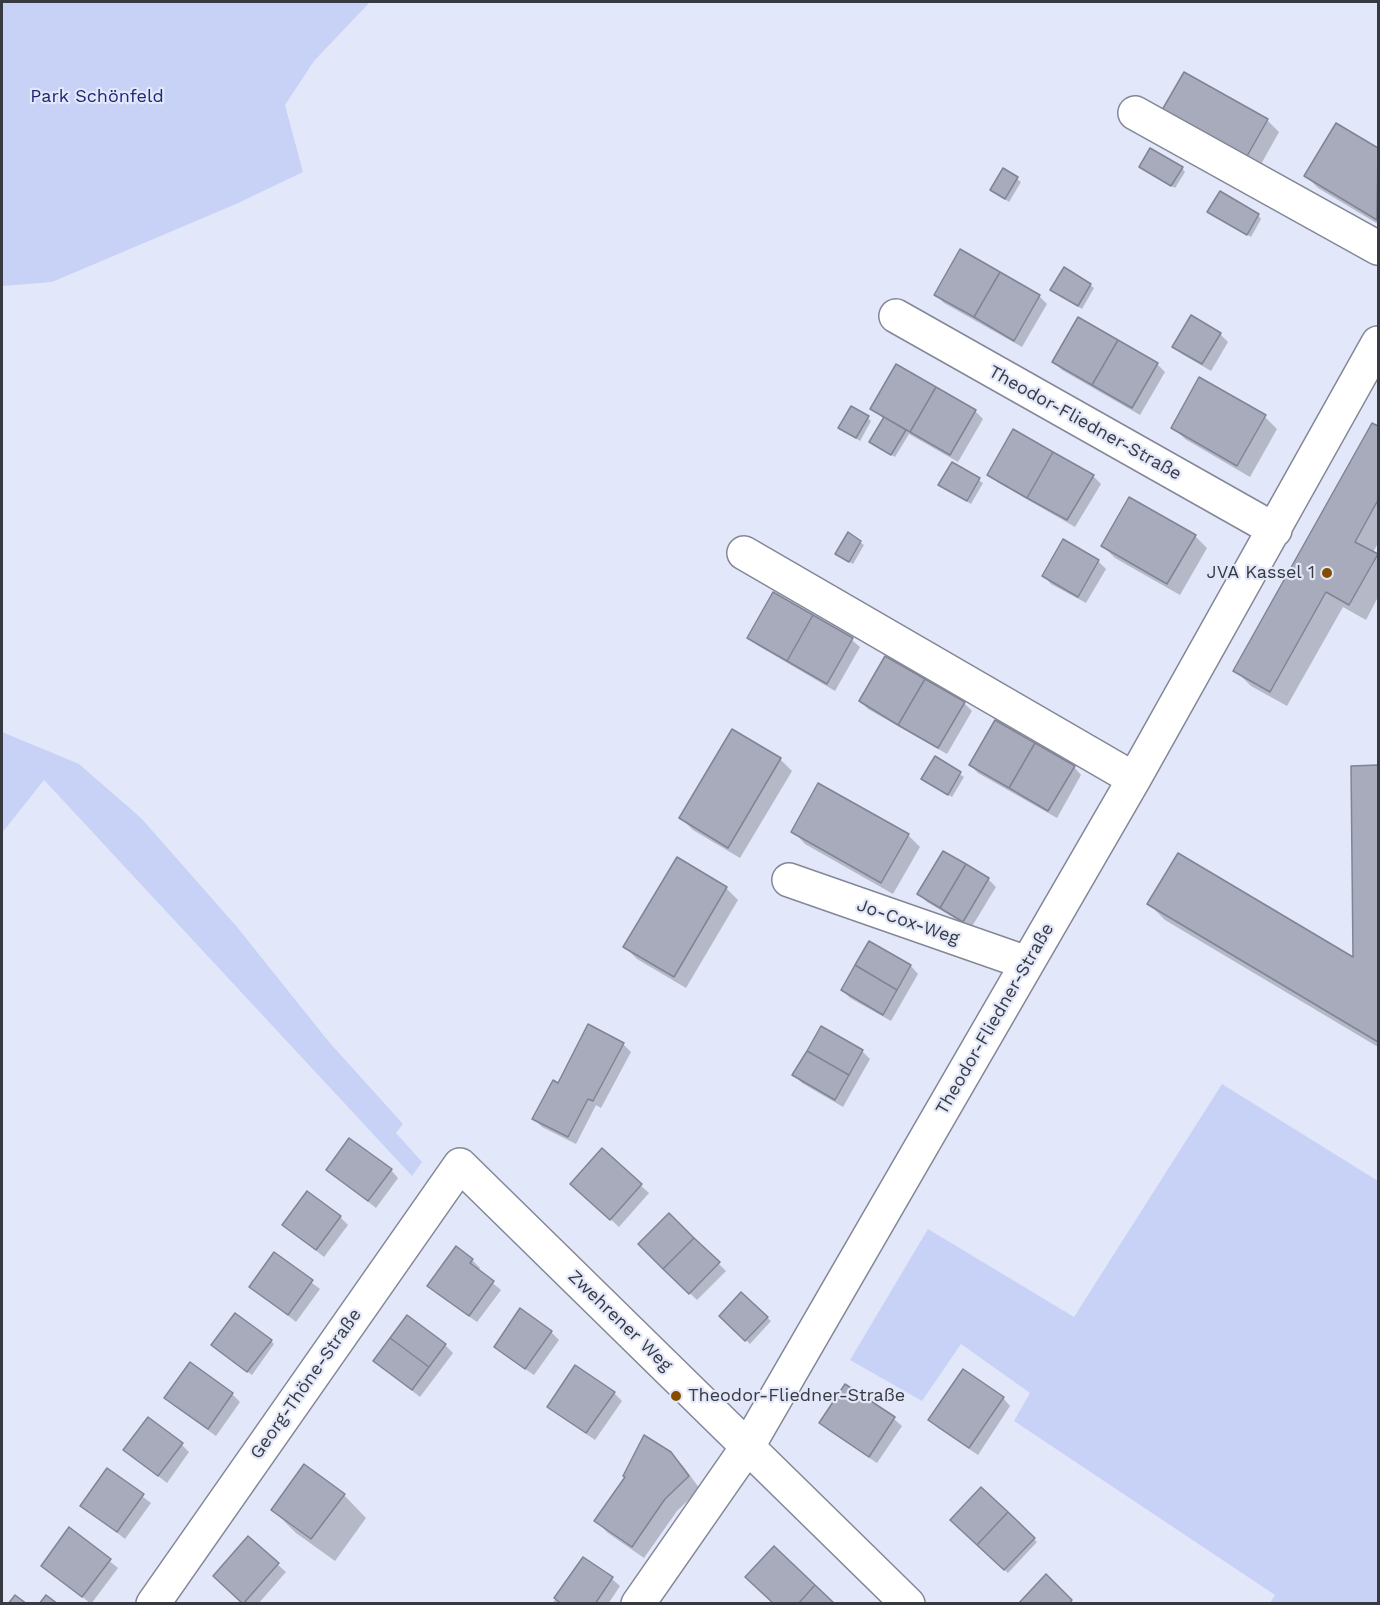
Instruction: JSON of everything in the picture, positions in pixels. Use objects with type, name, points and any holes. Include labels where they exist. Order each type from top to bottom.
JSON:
[{"type":"street","points":[[1135,113],[1378,248]]},
{"type":"street","name":"Theodor-Fliedner-Straße","points":[[896,316],[1275,530]]},
{"type":"street","name":"Theodor-Fliedner-Straße","points":[[638,1604],[748,1446],[1134,779],[1378,343]]},
{"type":"street","points":[[744,553],[1134,779]]},
{"type":"street","name":"Jo-Cox-Weg","points":[[789,880],[1027,963]]},
{"type":"street","name":"Zwehrener Weg","points":[[460,1165],[908,1604]]},
{"type":"street","name":"Georg-Thöne-Straße","points":[[168,1598],[460,1165]]},
{"type":"green space","name":"Park Schönfeld","points":[[2,2],[370,2],[314,61],[285,105],[303,172],[236,204],[52,282],[2,286]]},
{"type":"green space","points":[[2,732],[79,764],[141,818],[237,927],[329,1042],[403,1124],[396,1133],[422,1162],[412,1176],[44,780],[2,833]]},
{"type":"green space","points":[[1222,1084],[1378,1181],[1378,1603],[1270,1603],[1275,1595],[1014,1421],[1030,1393],[961,1344],[922,1401],[850,1360],[928,1229],[1074,1317]]},
{"type":"building","points":[[1184,72],[1268,119],[1242,165],[1158,117]]},
{"type":"building","points":[[1336,123],[1378,148],[1377,220],[1304,176]]},
{"type":"building","points":[[1150,148],[1183,167],[1171,186],[1139,167]]},
{"type":"building","points":[[1003,168],[1018,177],[1005,199],[990,190]]},
{"type":"building","points":[[1220,191],[1259,214],[1247,235],[1207,212]]},
{"type":"building","points":[[960,249],[1000,272],[974,317],[934,295]]},
{"type":"building","points":[[1064,267],[1091,284],[1078,306],[1050,290]]},
{"type":"building","points":[[1000,272],[1040,295],[1014,341],[974,317]]},
{"type":"building","points":[[1191,315],[1221,333],[1202,364],[1172,347]]},
{"type":"building","points":[[1078,317],[1118,340],[1092,385],[1052,362]]},
{"type":"building","points":[[1118,340],[1158,363],[1132,408],[1092,385]]},
{"type":"building","points":[[896,364],[936,387],[910,432],[870,409]]},
{"type":"building","points":[[1199,377],[1266,415],[1237,466],[1171,428]]},
{"type":"building","points":[[936,387],[976,410],[950,455],[910,432]]},
{"type":"building","points":[[851,406],[869,416],[856,438],[838,428]]},
{"type":"building","points":[[884,417],[906,430],[891,455],[869,442]]},
{"type":"building","name":"JVA Kassel 1","points":[[1372,423],[1378,426],[1378,500],[1355,542],[1378,554],[1349,605],[1326,592],[1270,692],[1233,671]]},
{"type":"building","points":[[1013,429],[1053,452],[1027,498],[987,475]]},
{"type":"building","points":[[1053,452],[1094,475],[1067,520],[1027,498]]},
{"type":"building","points":[[952,462],[980,478],[967,501],[938,485]]},
{"type":"building","points":[[1129,497],[1196,535],[1167,584],[1101,546]]},
{"type":"building","points":[[848,532],[861,541],[849,562],[835,554]]},
{"type":"building","points":[[1063,539],[1099,560],[1078,597],[1042,576]]},
{"type":"building","points":[[773,592],[813,615],[787,661],[747,638]]},
{"type":"building","points":[[813,615],[853,638],[827,684],[787,661]]},
{"type":"building","points":[[885,656],[925,679],[898,725],[859,701]]},
{"type":"building","points":[[925,679],[965,702],[938,748],[898,725]]},
{"type":"building","points":[[995,720],[1035,743],[1009,788],[969,765]]},
{"type":"building","points":[[732,729],[781,758],[728,848],[679,818]]},
{"type":"building","points":[[1035,743],[1075,766],[1048,811],[1009,788]]},
{"type":"building","points":[[935,756],[961,772],[948,795],[921,779]]},
{"type":"building","points":[[1378,765],[1378,1042],[1147,904],[1178,853],[1353,957],[1351,766]]},
{"type":"building","points":[[818,783],[909,834],[881,883],[791,832]]},
{"type":"building","points":[[943,851],[966,864],[940,908],[917,894]]},
{"type":"building","points":[[677,857],[727,887],[674,977],[623,947]]},
{"type":"building","points":[[966,864],[989,878],[963,922],[940,908]]},
{"type":"building","points":[[869,941],[911,965],[897,990],[855,965]]},
{"type":"building","points":[[855,965],[897,990],[883,1015],[841,990]]},
{"type":"building","points":[[588,1024],[624,1043],[593,1101],[588,1099],[568,1137],[532,1119],[553,1080],[558,1083]]},
{"type":"building","points":[[821,1026],[863,1050],[849,1075],[807,1051]]},
{"type":"building","points":[[807,1051],[849,1075],[835,1100],[792,1075]]},
{"type":"building","points":[[349,1138],[392,1169],[368,1201],[326,1170]]},
{"type":"building","points":[[602,1148],[642,1184],[610,1220],[570,1184]]},
{"type":"building","points":[[307,1191],[341,1216],[316,1250],[282,1225]]},
{"type":"building","points":[[669,1213],[694,1238],[663,1269],[638,1244]]},
{"type":"building","points":[[694,1238],[720,1262],[689,1294],[663,1269]]},
{"type":"building","points":[[456,1246],[473,1259],[470,1263],[494,1281],[469,1316],[427,1286]]},
{"type":"building","points":[[274,1252],[313,1280],[288,1315],[249,1287]]},
{"type":"building","points":[[741,1292],[768,1317],[745,1341],[719,1316]]},
{"type":"building","points":[[520,1308],[552,1331],[525,1369],[494,1347]]},
{"type":"building","points":[[235,1313],[272,1340],[247,1372],[211,1345]]},
{"type":"building","points":[[407,1315],[446,1344],[429,1367],[390,1338]]},
{"type":"building","points":[[390,1338],[429,1367],[412,1390],[373,1361]]},
{"type":"building","points":[[190,1362],[233,1393],[208,1429],[164,1398]]},
{"type":"building","points":[[575,1365],[615,1392],[586,1433],[547,1407]]},
{"type":"building","points":[[963,1369],[1004,1397],[969,1448],[928,1420]]},
{"type":"building","points":[[845,1384],[895,1417],[869,1457],[819,1423]]},
{"type":"building","points":[[148,1417],[183,1443],[158,1476],[123,1450]]},
{"type":"building","points":[[644,1435],[671,1452],[689,1476],[665,1499],[632,1547],[594,1521],[625,1477],[623,1476]]},
{"type":"building","points":[[304,1464],[345,1494],[311,1539],[271,1510]]},
{"type":"building","points":[[107,1468],[144,1494],[117,1532],[80,1506]]},
{"type":"building","points":[[981,1487],[1008,1512],[977,1545],[950,1520]]},
{"type":"building","points":[[1008,1512],[1035,1538],[1004,1570],[977,1545]]},
{"type":"building","points":[[69,1527],[111,1559],[82,1597],[41,1566]]},
{"type":"building","points":[[248,1536],[279,1563],[243,1604],[213,1576]]},
{"type":"building","points":[[774,1546],[815,1585],[798,1604],[774,1604],[745,1577]]},
{"type":"building","points":[[583,1557],[613,1577],[595,1604],[562,1604],[554,1598]]},
{"type":"building","points":[[1046,1574],[1072,1600],[1069,1604],[1018,1604]]},
{"type":"building","points":[[815,1585],[835,1604],[798,1604]]},
{"type":"building","points":[[15,1595],[27,1604],[8,1604]]},
{"type":"building","points":[[46,1595],[58,1604],[39,1604]]},
{"type":"place","name":"JVA Kassel 1","points":[[1327,573]]},
{"type":"place","name":"Theodor-Fliedner-Straße","points":[[676,1396]]}]
